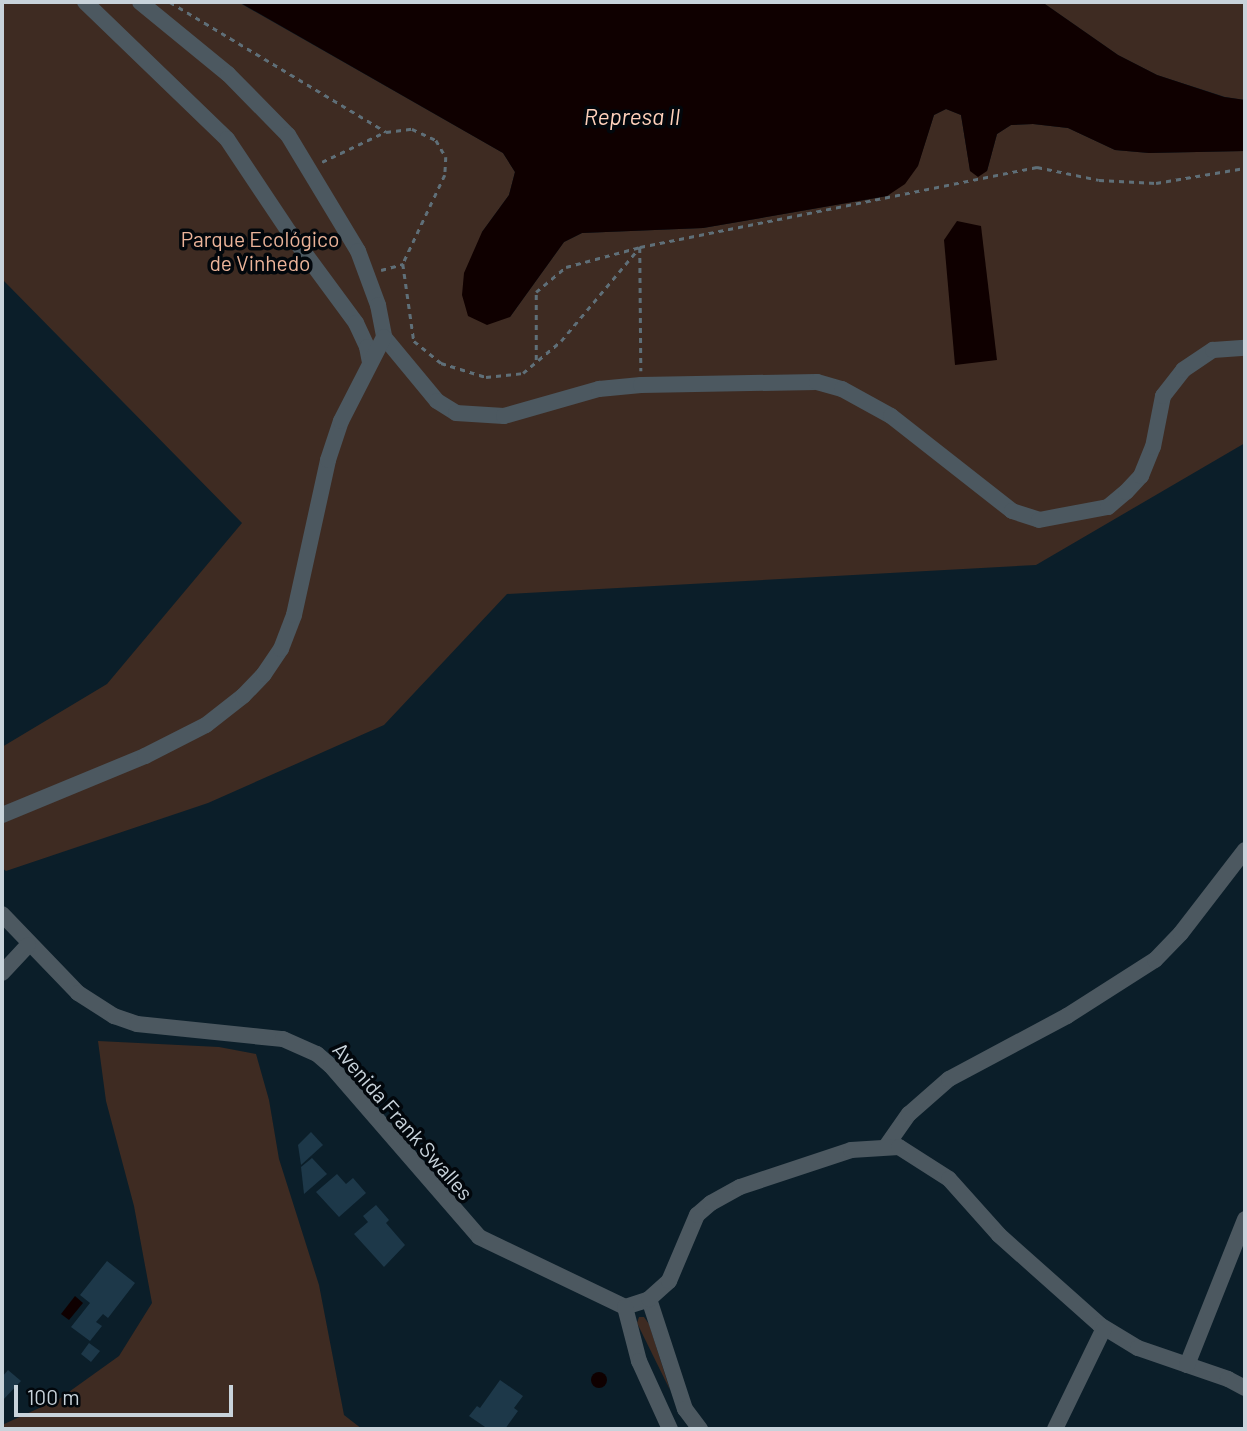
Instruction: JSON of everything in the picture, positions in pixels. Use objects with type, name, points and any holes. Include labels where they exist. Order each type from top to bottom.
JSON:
[{"type":"street","points":[[85,2],[228,139],[289,232],[356,323],[367,347],[370,363]]},
{"type":"street","points":[[140,2],[228,74],[288,135],[310,168],[368,274],[384,337],[437,401],[456,413],[504,415],[599,389],[641,385],[817,382],[842,389],[891,416],[1012,511],[1039,520],[1108,507],[1126,492],[1141,476],[1153,447],[1163,396],[1183,370],[1213,350],[1245,348]]},
{"type":"street","points":[[2,815],[145,756],[206,725],[243,696],[264,674],[281,649],[294,615],[328,460],[341,421],[384,337]]},
{"type":"street","points":[[887,1146],[909,1114],[949,1079],[1067,1016],[1155,960],[1181,933],[1245,849]]},
{"type":"street","name":"Avenida Frank Swalles","points":[[2,914],[28,945],[78,993],[114,1016],[137,1024],[283,1039],[317,1054],[331,1066],[480,1237],[625,1307]]},
{"type":"street","points":[[2,973],[28,945]]},
{"type":"street","points":[[685,1409],[666,1423],[636,1351],[625,1307],[649,1299],[669,1281],[697,1215],[711,1203],[740,1187],[851,1150],[887,1146],[910,1153],[949,1179],[999,1235],[1104,1328],[1138,1349],[1245,1388]]},
{"type":"street","points":[[1187,1365],[1245,1219]]},
{"type":"street","points":[[649,1299],[685,1409],[700,1429]]},
{"type":"street","points":[[1055,1429],[1104,1328]]},
{"type":"path","points":[[170,2],[386,132]]},
{"type":"path","points":[[310,168],[386,132],[412,129],[436,140],[446,157],[445,175],[403,264],[414,341],[441,363],[486,377],[523,373],[561,341],[640,247]]},
{"type":"path","points":[[536,360],[536,292],[566,267],[640,247],[1037,167],[1099,180],[1156,183],[1245,169]]},
{"type":"path","points":[[640,247],[641,385]]},
{"type":"path","points":[[368,274],[403,264]]},
{"type":"green space","name":"Parque Ecológico de Vinhedo","points":[[2,2],[238,2],[503,153],[515,172],[509,195],[482,232],[510,317],[564,242],[582,233],[703,228],[887,196],[918,165],[934,115],[946,109],[961,115],[970,170],[987,171],[997,134],[1011,125],[1033,124],[1068,128],[1115,150],[1149,153],[1245,151],[1245,443],[1036,565],[507,594],[384,725],[208,803],[6,871],[2,868],[2,747],[107,684],[242,523],[2,279]]},
{"type":"green space","points":[[1042,2],[1245,2],[1245,100],[1225,97],[1157,75],[1118,55]]},
{"type":"green space","points":[[98,1041],[219,1047],[256,1054],[269,1100],[279,1159],[319,1285],[344,1415],[362,1429],[2,1429],[2,1425],[59,1399],[119,1356],[152,1303],[134,1206],[106,1101]]},
{"type":"green space","points":[[639,1317],[644,1317],[649,1324],[670,1390],[637,1323]]},
{"type":"water","name":"Represa II","points":[[239,2],[1042,2],[1118,55],[1157,75],[1224,97],[1245,100],[1245,151],[1149,153],[1115,150],[1068,128],[1033,124],[1011,125],[997,134],[987,171],[978,177],[970,171],[961,115],[946,109],[934,115],[918,166],[905,184],[887,196],[703,228],[582,233],[564,242],[510,317],[487,325],[468,316],[462,295],[464,273],[482,232],[509,195],[515,172],[503,153]]},
{"type":"water","points":[[957,221],[981,226],[997,360],[955,365],[944,240]]},
{"type":"water","points":[[75,1296],[83,1303],[69,1320],[61,1314]]},
{"type":"water","points":[[596,1372],[602,1372],[607,1380],[605,1386],[596,1388],[591,1383],[591,1377]]},
{"type":"building","points":[[311,1132],[323,1145],[301,1165],[298,1145]]},
{"type":"building","points":[[312,1158],[327,1174],[304,1194],[301,1167]]},
{"type":"building","points":[[337,1174],[346,1184],[353,1178],[366,1193],[339,1217],[316,1192]]},
{"type":"building","points":[[376,1205],[389,1220],[386,1223],[405,1245],[384,1267],[354,1234],[368,1222],[363,1216]]},
{"type":"building","points":[[107,1261],[135,1283],[108,1318],[103,1314],[96,1322],[102,1326],[90,1341],[71,1327],[90,1303],[80,1295]]},
{"type":"building","points":[[89,1343],[100,1351],[91,1362],[81,1354]]},
{"type":"building","points":[[8,1370],[21,1381],[2,1401],[2,1377]]},
{"type":"building","points":[[500,1380],[523,1396],[514,1408],[518,1411],[505,1429],[488,1429],[469,1416],[477,1406],[480,1408]]}]
